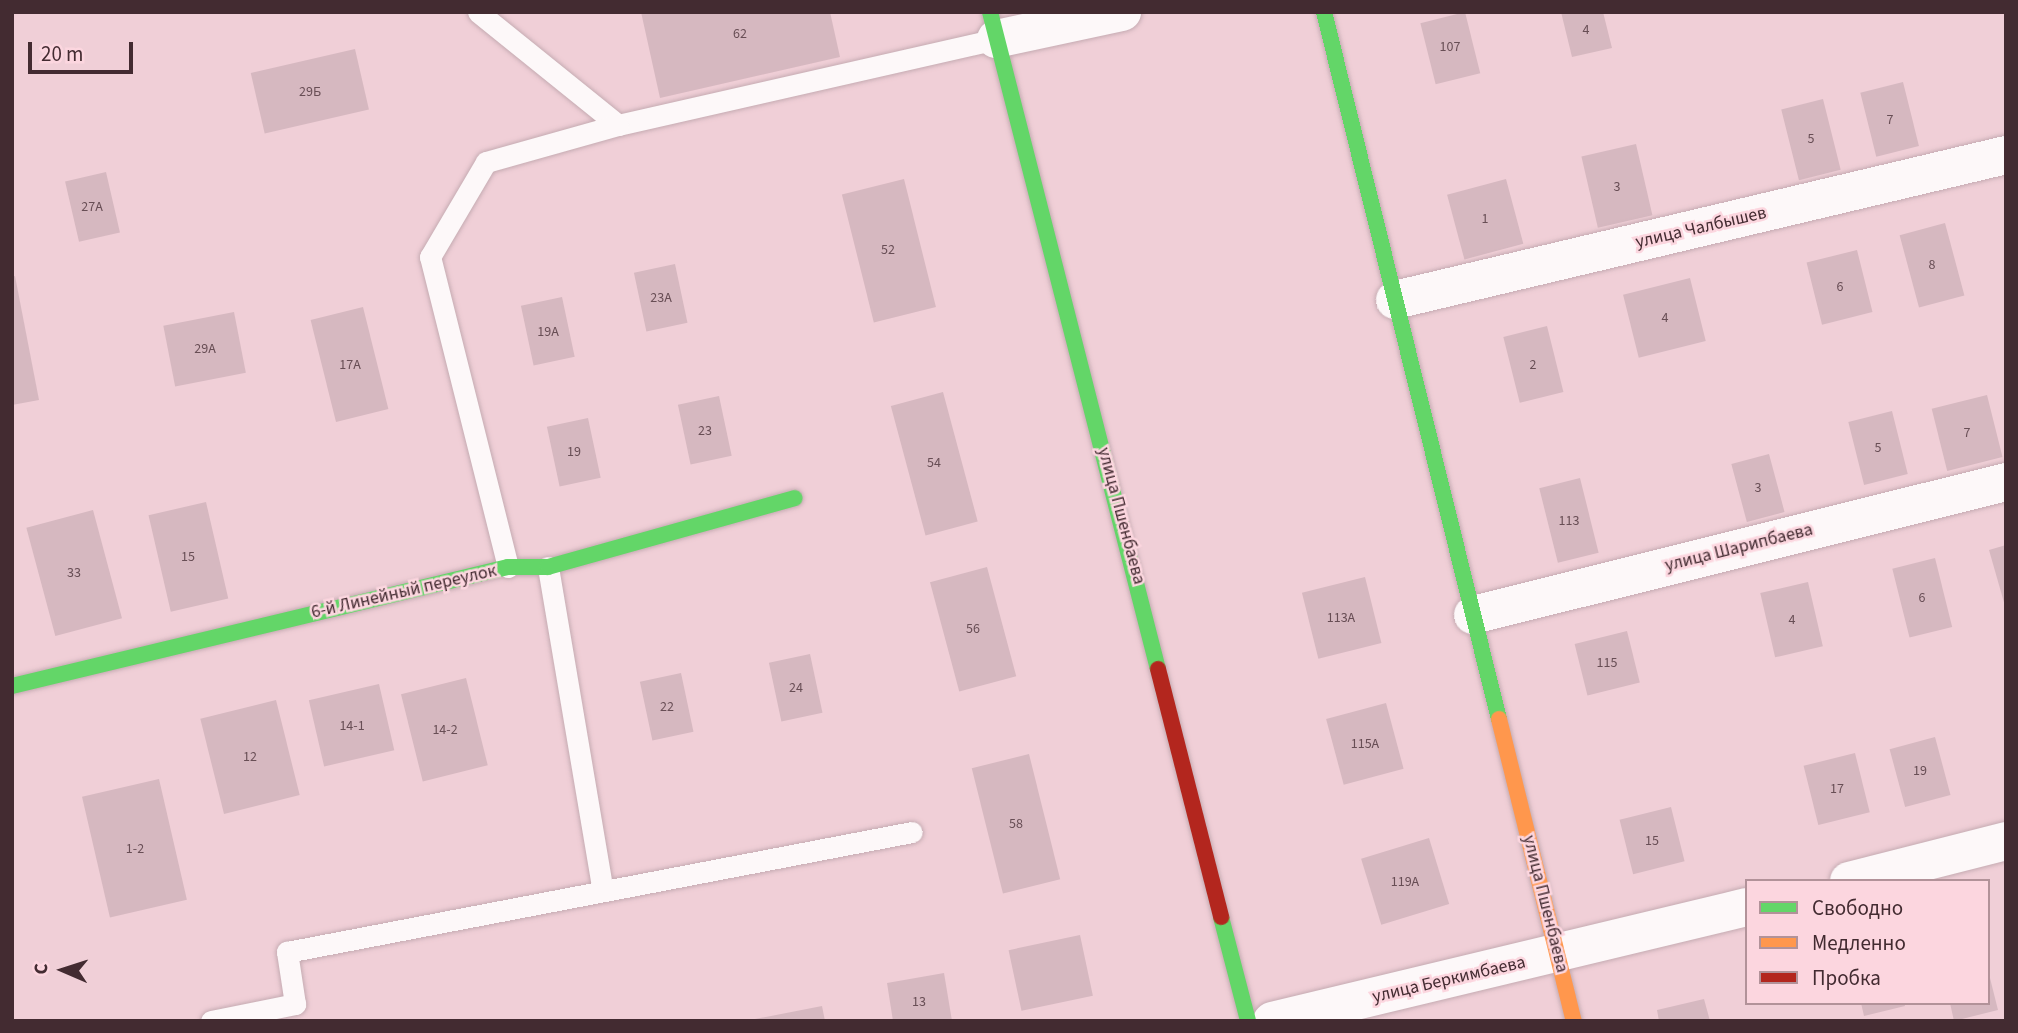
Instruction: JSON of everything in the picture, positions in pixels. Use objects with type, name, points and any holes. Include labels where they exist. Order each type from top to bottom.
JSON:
[{"type":"street","points":[[993,26],[1122,12]]},
{"type":"street","name":"улица Пшенбаева","points":[[1324,12],[1574,1021]]},
{"type":"street","name":"улица Пшенбаева","points":[[993,26],[1248,1021]]},
{"type":"street","name":"улица Чалбышев","points":[[1395,300],[2006,155]]},
{"type":"street","name":"улица Шарипбаева","points":[[1473,615],[2006,482]]},
{"type":"street","name":"6-й Линейный переулок","points":[[12,686],[508,567],[548,567],[795,498]]},
{"type":"street","points":[[1857,879],[2006,841]]},
{"type":"street","name":"улица Беркимбаева","points":[[1272,1021],[1557,955],[1745,908]]},
{"type":"lane","points":[[478,12],[618,125]]},
{"type":"lane","points":[[508,567],[430,257],[486,162],[993,26]]},
{"type":"lane","points":[[548,567],[602,887]]},
{"type":"lane","points":[[211,1021],[295,1004],[287,952],[602,887],[912,832]]},
{"type":"building","points":[[641,12],[830,12],[840,57],[660,98]]},
{"type":"building","points":[[1465,12],[1480,73],[1436,84],[1420,23]]},
{"type":"building","points":[[1561,12],[1603,12],[1612,48],[1572,57]]},
{"type":"building","points":[[355,49],[369,109],[265,133],[251,73]]},
{"type":"building","points":[[1903,82],[1919,146],[1876,157],[1860,93]]},
{"type":"building","points":[[1823,99],[1841,170],[1799,180],[1781,109]]},
{"type":"building","points":[[1636,144],[1652,215],[1598,228],[1581,157]]},
{"type":"building","points":[[106,172],[120,232],[79,242],[65,181]]},
{"type":"building","points":[[904,179],[936,307],[874,323],[842,194]]},
{"type":"building","points":[[1506,179],[1523,244],[1464,260],[1447,195]]},
{"type":"building","points":[[1945,223],[1964,295],[1919,308],[1900,235]]},
{"type":"building","points":[[1857,250],[1872,312],[1822,325],[1807,263]]},
{"type":"building","points":[[675,264],[687,323],[646,331],[634,273]]},
{"type":"building","points":[[15,276],[39,400],[12,405],[12,277]]},
{"type":"building","points":[[1690,278],[1706,341],[1639,358],[1623,295]]},
{"type":"building","points":[[562,297],[575,357],[534,365],[521,306]]},
{"type":"building","points":[[363,307],[388,409],[336,422],[311,320]]},
{"type":"building","points":[[234,312],[246,373],[175,387],[163,326]]},
{"type":"building","points":[[1547,326],[1563,392],[1520,403],[1503,337]]},
{"type":"building","points":[[943,392],[978,521],[926,535],[891,406]]},
{"type":"building","points":[[1987,395],[2002,457],[1947,471],[1932,409]]},
{"type":"building","points":[[719,396],[732,456],[691,464],[678,405]]},
{"type":"building","points":[[1892,411],[1908,474],[1864,485],[1848,422]]},
{"type":"building","points":[[588,418],[601,478],[560,486],[547,427]]},
{"type":"building","points":[[1769,454],[1785,512],[1747,522],[1731,464]]},
{"type":"building","points":[[1580,478],[1599,553],[1558,563],[1539,488]]},
{"type":"building","points":[[206,502],[228,598],[171,612],[149,515]]},
{"type":"building","points":[[93,510],[122,618],[55,636],[26,528]]},
{"type":"building","points":[[2006,545],[2006,606],[2005,606],[1989,550]]},
{"type":"building","points":[[1935,558],[1952,627],[1909,638],[1892,569]]},
{"type":"building","points":[[987,567],[1016,676],[959,691],[930,582]]},
{"type":"building","points":[[1365,577],[1381,643],[1318,659],[1302,593]]},
{"type":"building","points":[[1808,582],[1823,646],[1775,657],[1760,593]]},
{"type":"building","points":[[1627,631],[1640,682],[1587,695],[1575,644]]},
{"type":"building","points":[[810,654],[822,713],[781,721],[769,663]]},
{"type":"building","points":[[681,673],[693,732],[652,740],[640,682]]},
{"type":"building","points":[[466,678],[488,765],[423,782],[401,694]]},
{"type":"building","points":[[379,684],[394,750],[324,766],[309,700]]},
{"type":"building","points":[[276,700],[300,795],[224,814],[200,719]]},
{"type":"building","points":[[1386,703],[1404,769],[1344,785],[1326,719]]},
{"type":"building","points":[[1935,737],[1951,795],[1905,807],[1890,749]]},
{"type":"building","points":[[1855,753],[1870,812],[1818,825],[1804,766]]},
{"type":"building","points":[[1029,754],[1060,879],[1003,893],[972,768]]},
{"type":"building","points":[[159,779],[187,900],[110,918],[82,797]]},
{"type":"building","points":[[1671,807],[1685,861],[1633,874],[1620,820]]},
{"type":"building","points":[[1429,838],[1449,904],[1381,925],[1361,859]]},
{"type":"building","points":[[1080,935],[1093,996],[1021,1011],[1009,950]]},
{"type":"building","points":[[944,973],[952,1021],[893,1021],[887,983]]},
{"type":"building","points":[[1990,978],[1998,1010],[1954,1021],[1950,1005],[1990,1005]]},
{"type":"building","points":[[1704,999],[1710,1021],[1659,1021],[1657,1010]]},
{"type":"building","points":[[1861,1005],[1905,1006],[1864,1016]]},
{"type":"building","points":[[822,1006],[825,1021],[755,1021],[755,1019]]},
{"type":"traffic: fast","points":[[990,12],[1158,669]]},
{"type":"traffic: fast","points":[[1324,12],[1499,719]]},
{"type":"traffic: fast","points":[[12,686],[508,567],[548,567],[795,498]]},
{"type":"traffic: fast","points":[[1221,917],[1248,1021]]},
{"type":"traffic: slow","points":[[1499,719],[1574,1021]]},
{"type":"traffic: jam","points":[[1158,669],[1221,917]]}]
